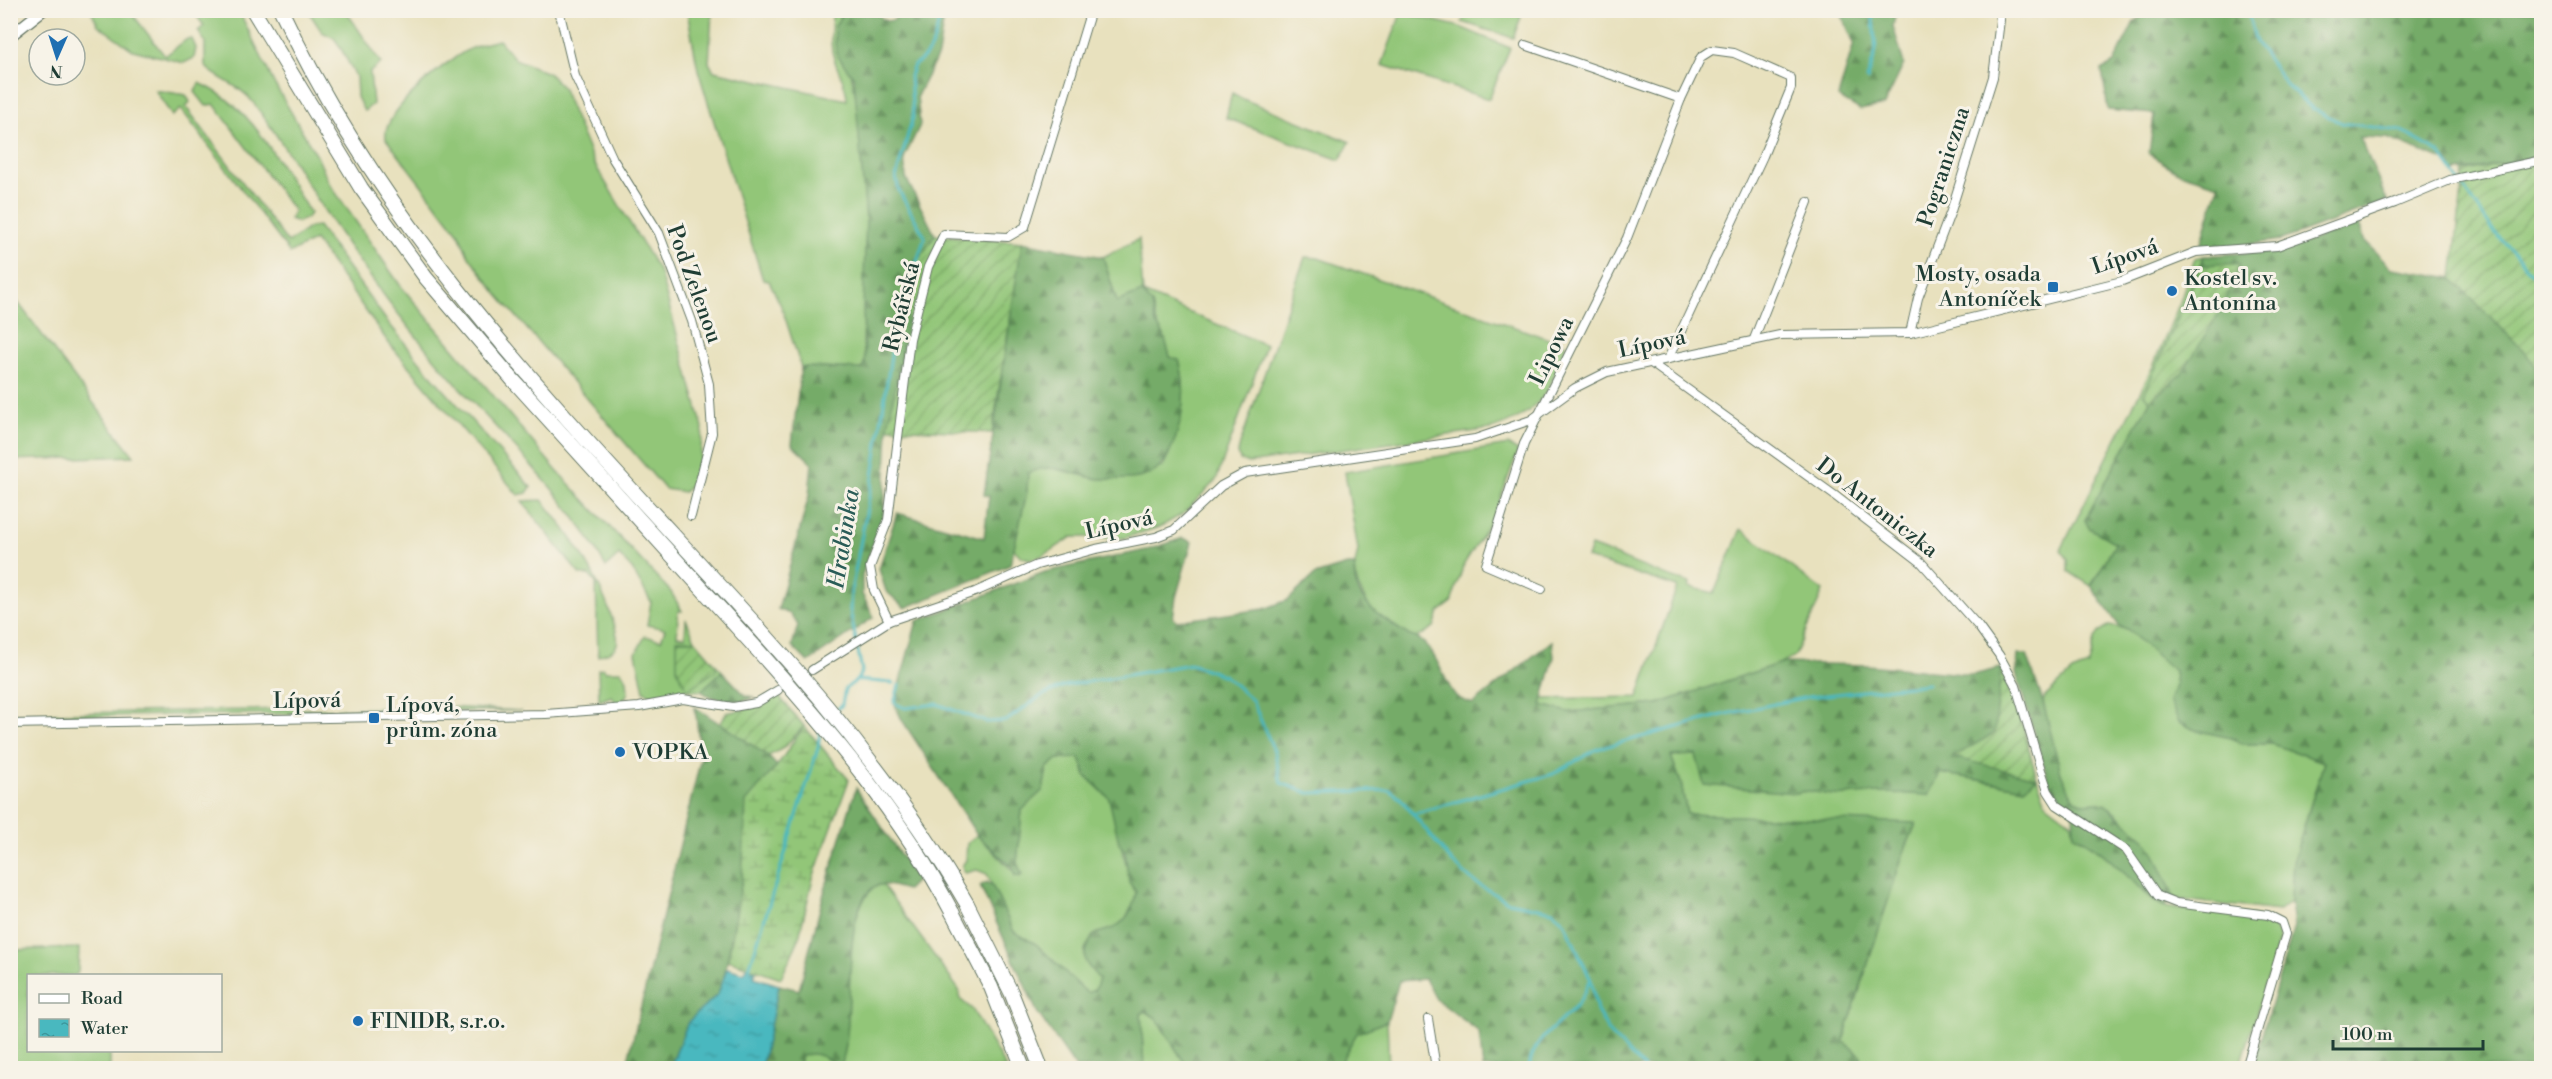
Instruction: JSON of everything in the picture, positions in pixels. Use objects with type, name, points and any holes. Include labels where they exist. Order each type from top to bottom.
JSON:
[{"type":"highway","points":[[253,10],[361,188],[426,278],[513,380],[816,716],[874,789],[930,871],[952,912],[991,987],[1023,1068]]},
{"type":"highway","points":[[263,10],[300,86]]},
{"type":"highway","points":[[282,10],[290,30],[348,137],[393,205],[447,278],[529,374],[765,635],[874,763],[919,825],[967,904],[1006,982],[1041,1068]]},
{"type":"main road","points":[[10,36],[43,10]]},
{"type":"street","name":"Pod Zelenou","points":[[559,10],[575,76],[613,159],[659,233],[692,321],[709,384],[713,409],[712,433],[691,516]]},
{"type":"street","name":"Rybářská","points":[[889,621],[874,590],[870,567],[888,520],[910,339],[928,267],[944,234],[1008,237],[1025,227],[1090,10]]},
{"type":"street","name":"Pograniczna","points":[[1910,333],[1918,298],[1951,211],[1993,76],[1998,10]]},
{"type":"street","points":[[1526,45],[1681,99]]},
{"type":"street","name":"Lipowa","points":[[1542,589],[1486,566],[1524,444],[1627,238],[1681,99],[1701,57],[1712,50],[1734,53],[1791,78],[1791,88],[1763,156],[1668,359]]},
{"type":"street","name":"Lípová","points":[[812,670],[889,621],[975,592],[1037,565],[1096,549],[1156,537],[1174,530],[1221,486],[1245,473],[1475,439],[1531,420],[1575,388],[1607,372],[1754,339],[1780,335],[1910,333],[2121,281],[2196,252],[2277,246],[2457,178],[2541,160]]},
{"type":"street","points":[[1754,339],[1808,202]]},
{"type":"street","name":"Do Antoniczka","points":[[1651,363],[1834,495],[1921,562],[1978,626],[2007,669],[2020,696],[2048,791],[2057,805],[2126,850],[2158,896],[2176,903],[2268,915],[2282,922],[2286,934],[2246,1068]]},
{"type":"street","name":"Lípová","points":[[10,724],[556,713],[639,707],[683,699],[734,707],[756,703],[778,690]]},
{"type":"street","points":[[1428,1019],[1436,1068]]},
{"type":"green space","points":[[91,11],[130,11],[165,56],[187,39],[192,39],[196,48],[194,58],[184,63],[133,50],[98,25]]},
{"type":"green space","points":[[193,11],[239,11],[275,85],[317,156],[329,183],[400,285],[557,471],[671,592],[682,611],[678,611],[677,636],[685,637],[686,619],[695,640],[677,640],[715,671],[717,666],[722,671],[701,691],[687,690],[657,699],[644,691],[636,653],[645,636],[661,640],[665,629],[647,625],[651,602],[632,569],[619,555],[606,567],[589,539],[550,487],[424,347],[343,238],[263,115],[247,95],[205,66],[205,42],[198,31],[204,26]]},
{"type":"green space","points":[[308,11],[346,11],[381,63],[370,72],[373,104],[364,111],[357,97],[356,77],[339,45],[334,38],[322,32]]},
{"type":"green space","points":[[687,11],[712,11],[709,63],[714,71],[847,100],[831,45],[832,13],[843,11],[839,16],[858,107],[866,220],[863,344],[865,361],[862,369],[801,367],[782,308],[769,281],[763,280],[698,70]]},
{"type":"green space","points":[[843,11],[877,14],[886,21],[894,20],[900,11],[945,11],[938,55],[917,96],[920,125],[904,158],[906,178],[935,235],[917,262],[888,428],[884,513],[862,575],[862,594],[874,617],[808,662],[792,646],[798,625],[790,614],[778,609],[809,496],[812,463],[792,444],[801,367],[862,369],[865,361],[863,309],[866,220],[854,78],[837,55],[835,41],[835,27]]},
{"type":"green space","points":[[1467,11],[1519,11],[1521,17],[1513,38],[1462,22]]},
{"type":"green space","points":[[1840,11],[1896,11],[1893,26],[1904,64],[1884,105],[1860,110],[1838,97],[1854,43]]},
{"type":"green space","points":[[2148,11],[2541,11],[2541,156],[2453,173],[2451,163],[2387,138],[2360,137],[2387,201],[2281,240],[2236,246],[2200,247],[2219,185],[2180,173],[2149,154],[2154,114],[2108,110],[2102,70],[2114,63],[2134,22]]},
{"type":"green space","points":[[1400,16],[1460,27],[1510,48],[1489,99],[1382,65]]},
{"type":"green space","points":[[499,40],[515,59],[548,73],[562,87],[595,165],[660,273],[703,428],[700,459],[692,484],[684,492],[665,489],[498,295],[468,255],[459,234],[386,139],[392,118],[424,82],[466,51]]},
{"type":"green space","points":[[199,83],[218,93],[250,121],[276,157],[310,213],[307,218],[298,222],[290,219],[294,211],[214,104],[206,106],[195,92]]},
{"type":"green space","points":[[155,90],[186,95],[190,102],[186,107],[288,243],[310,227],[318,226],[386,320],[430,374],[531,487],[527,493],[518,495],[388,342],[315,240],[290,253],[181,109],[172,116]]},
{"type":"green space","points":[[1232,93],[1350,142],[1340,160],[1226,118]]},
{"type":"green space","points":[[2541,156],[2541,373],[2524,351],[2452,278],[2464,172]]},
{"type":"green space","points":[[2359,223],[2364,240],[2392,268],[2452,278],[2524,351],[2542,373],[2541,1068],[2252,1068],[2294,927],[2291,901],[2293,862],[2324,762],[2272,744],[2241,744],[2232,738],[2195,730],[2179,722],[2169,700],[2176,686],[2174,671],[2127,629],[2119,626],[2091,586],[2116,543],[2089,528],[2085,520],[2150,401],[2182,373],[2218,264],[2201,266],[2204,256],[2285,250]]},
{"type":"green space","points":[[935,235],[1022,242],[992,433],[888,428],[917,262]]},
{"type":"green space","points":[[1139,239],[1143,293],[1266,345],[1216,480],[1183,514],[1160,527],[1124,538],[1072,537],[1042,556],[1026,558],[1019,555],[1013,547],[1027,492],[1027,473],[1044,466],[1089,477],[1163,467],[1174,441],[1183,401],[1179,361],[1170,357],[1157,325],[1152,304],[1117,302],[1103,257]]},
{"type":"green space","points":[[1022,242],[1103,257],[1117,302],[1142,292],[1152,304],[1156,324],[1164,335],[1170,357],[1179,360],[1183,379],[1181,418],[1176,437],[1167,458],[1161,465],[1155,471],[1139,478],[1095,479],[1051,468],[1028,473],[1027,492],[1010,565],[905,608],[886,591],[879,569],[897,513],[984,538],[989,496],[984,495]]},
{"type":"green space","points":[[2204,256],[2144,394],[2150,401],[2085,520],[2090,528],[2116,543],[2091,586],[2068,571],[2068,559],[2061,550],[2154,364],[2180,302],[2195,258]]},
{"type":"green space","points":[[1305,257],[1318,258],[1566,345],[1548,388],[1533,408],[1522,416],[1491,429],[1248,463],[1240,460],[1238,453],[1240,444]]},
{"type":"green space","points":[[2240,264],[2223,307],[2182,373],[2150,401],[2144,394],[2201,266]]},
{"type":"green space","points":[[10,292],[119,437],[134,456],[11,460]]},
{"type":"green space","points":[[1508,445],[1518,451],[1494,516],[1464,564],[1451,603],[1439,612],[1434,627],[1417,638],[1410,636],[1371,610],[1358,586],[1354,570],[1358,550],[1345,472]]},
{"type":"green space","points":[[542,500],[574,542],[600,588],[617,635],[616,647],[609,652],[598,656],[596,583],[589,575],[580,575],[522,501]]},
{"type":"green space","points":[[1741,529],[1823,591],[1795,656],[1781,663],[1658,704],[1568,712],[1541,705],[1542,699],[1638,697],[1677,587],[1587,558],[1591,546],[1652,571],[1690,583],[1689,587],[1714,593]]},
{"type":"green space","points":[[1183,538],[1192,542],[1176,597],[1173,618],[1177,621],[1264,609],[1288,600],[1315,575],[1347,565],[1355,565],[1355,577],[1363,599],[1390,624],[1426,645],[1456,696],[1473,704],[1552,641],[1554,657],[1541,705],[1568,712],[1658,704],[1781,663],[1867,665],[1973,675],[2001,668],[1995,733],[1954,757],[2037,778],[2025,788],[1940,773],[1929,795],[1876,793],[1839,796],[1808,791],[1795,793],[1704,785],[1696,755],[1671,756],[1681,783],[1687,814],[1916,823],[1902,857],[1843,1041],[1860,1055],[1864,1068],[1483,1068],[1479,1032],[1436,999],[1425,979],[1399,981],[1387,1021],[1357,1033],[1337,1068],[1188,1068],[1156,1018],[1146,1011],[1141,1014],[1144,1068],[1076,1068],[1037,1012],[980,886],[987,882],[992,885],[1014,932],[1036,944],[1087,993],[1095,990],[1099,979],[1086,962],[1086,949],[1093,936],[1120,924],[1132,907],[1136,892],[1129,882],[1125,852],[1119,843],[1109,798],[1086,776],[1080,758],[1058,759],[1047,768],[1043,790],[1022,810],[1017,863],[1022,874],[1015,876],[1013,868],[977,835],[902,720],[894,703],[917,621],[1045,572],[1151,549]]},
{"type":"green space","points":[[2109,626],[2127,629],[2174,671],[2176,686],[2171,695],[2195,730],[2232,738],[2241,744],[2272,744],[2324,762],[2293,862],[2291,901],[2279,911],[2175,899],[2135,830],[2118,813],[2100,805],[2080,802],[2073,797],[2061,773],[2043,702],[2045,697],[2072,672],[2088,666],[2098,633]]},
{"type":"green space","points":[[677,640],[695,640],[717,666],[715,671],[687,690],[677,669]]},
{"type":"green space","points":[[2018,655],[2027,655],[2043,702],[2061,773],[2073,798],[2081,803],[2097,802],[2106,805],[2143,837],[2154,852],[2175,899],[2163,906],[2151,898],[2099,850],[2074,835],[2073,812],[2059,800],[2050,786],[2016,673]]},
{"type":"green space","points":[[604,668],[605,671],[621,671],[627,680],[628,693],[623,701],[616,703],[612,696],[599,701],[598,669]]},
{"type":"green space","points":[[2001,668],[2023,727],[2037,778],[1953,757],[1995,733]]},
{"type":"green space","points":[[722,671],[746,696],[754,697],[742,701],[727,700],[712,697],[701,691]]},
{"type":"green space","points":[[778,695],[804,726],[783,749],[768,756],[721,723],[726,713],[751,708]]},
{"type":"green space","points":[[448,707],[521,711],[367,711],[367,713],[11,717],[10,714],[300,709],[331,709],[332,712],[337,712],[337,709]]},
{"type":"green space","points":[[695,707],[768,756],[777,766],[746,802],[742,881],[723,983],[718,994],[688,1022],[670,1068],[626,1068],[701,758]]},
{"type":"green space","points":[[804,726],[849,780],[813,878],[798,941],[781,978],[728,960],[742,881],[746,802],[777,766]]},
{"type":"green space","points":[[1696,755],[1795,793],[1808,791],[1839,796],[1876,793],[1929,795],[1939,773],[2025,788],[2037,778],[2046,803],[2072,823],[2074,835],[2109,857],[2156,903],[2176,909],[2247,915],[2262,919],[2273,928],[2279,940],[2240,1068],[1864,1068],[1860,1055],[1843,1041],[1902,857],[1916,824],[1687,814],[1681,783],[1671,756]]},
{"type":"green space","points":[[1080,758],[1086,776],[1109,798],[1132,887],[1136,892],[1134,903],[1125,919],[1116,927],[1094,935],[1085,949],[1086,963],[1099,979],[1095,990],[1087,993],[1036,944],[1014,932],[987,874],[977,870],[965,873],[962,866],[966,860],[967,843],[977,835],[1019,877],[1022,875],[1017,863],[1022,810],[1043,790],[1047,768],[1058,759]]},
{"type":"green space","points":[[856,788],[917,880],[907,890],[887,885],[876,886],[864,898],[856,918],[852,942],[848,1026],[840,1068],[826,1058],[807,1054],[801,1056],[798,1068],[761,1068],[779,985],[799,990],[824,893]]},
{"type":"green space","points":[[882,884],[959,990],[961,1000],[972,1009],[1006,1068],[840,1068],[845,1049],[852,939],[858,914],[867,895]]},
{"type":"green space","points":[[79,948],[77,974],[27,974],[27,1052],[110,1052],[110,1068],[11,1068],[11,950]]},
{"type":"green space","points":[[1145,1011],[1156,1018],[1188,1068],[1144,1068],[1141,1013]]},
{"type":"green space","points":[[1387,1021],[1389,1068],[1337,1068],[1357,1033]]},
{"type":"green space","points":[[812,1054],[822,1056],[840,1068],[798,1068],[801,1056]]},
{"type":"water","points":[[746,967],[756,971],[754,977],[779,985],[761,1068],[670,1068],[688,1022],[718,994],[727,968],[744,973]]},
{"type":"waterway","name":"Hrabinka","points":[[836,710],[842,705],[845,689],[857,680],[862,671],[850,610],[851,592],[873,477],[895,328],[925,237],[899,191],[896,177],[913,117],[910,76],[914,65],[921,61],[934,42],[941,10]]},
{"type":"waterway","points":[[1867,80],[1876,51],[1872,10]]},
{"type":"waterway","name":"Hrabinka","points":[[2247,10],[2256,42],[2288,87],[2313,109],[2342,123],[2401,131],[2440,153],[2492,229],[2542,284]]},
{"type":"waterway","points":[[899,685],[894,703],[905,708],[937,704],[986,722],[1006,721],[1041,696],[1064,686],[1191,664],[1225,676],[1252,700],[1275,753],[1281,783],[1309,793],[1390,790],[1401,799],[1452,862],[1474,882],[1509,902],[1553,911],[1564,922],[1591,980],[1597,1011],[1610,1034],[1644,1068]]},
{"type":"waterway","points":[[857,680],[893,683]]},
{"type":"waterway","points":[[1413,814],[1553,774],[1597,749],[1726,714],[1808,697],[1928,684]]},
{"type":"waterway","name":"Hrabinka","points":[[748,972],[818,748],[820,731]]},
{"type":"waterway","points":[[1529,1068],[1536,1047],[1579,1002],[1590,981]]},
{"type":"place","name":"Mosty, osada Antoníček","points":[[2053,287]]},
{"type":"place","name":"Kostel sv. Antonína","points":[[2172,291]]},
{"type":"place","name":"Lípová, prům. zóna","points":[[374,718]]},
{"type":"place","name":"VOPKA","points":[[620,752]]},
{"type":"place","name":"FINIDR, s.r.o.","points":[[358,1021]]}]
